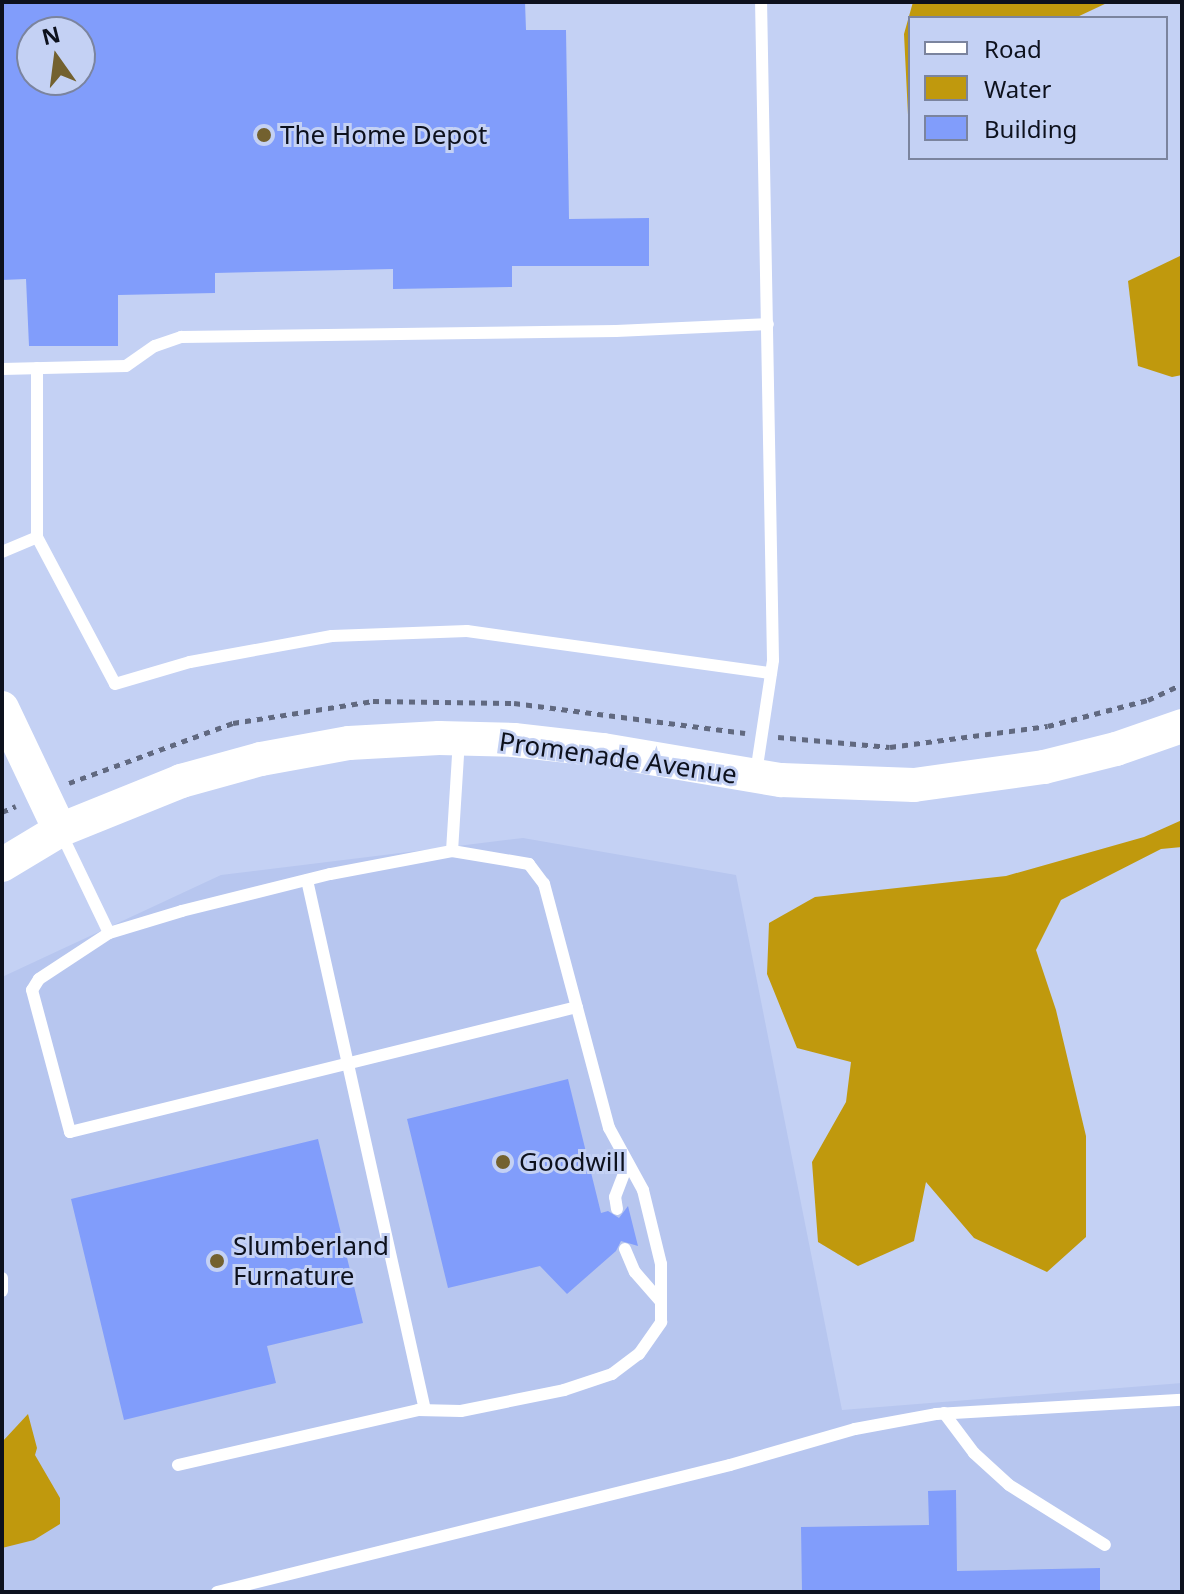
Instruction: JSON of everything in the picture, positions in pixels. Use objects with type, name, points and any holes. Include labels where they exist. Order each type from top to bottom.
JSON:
[{"type":"street","points":[[2,708],[60,830]]},
{"type":"street","name":"Promenade Avenue","points":[[2,865],[60,830],[181,781],[261,759],[349,743],[460,738],[514,740],[603,750],[755,777],[855,785],[914,785],[987,777],[1116,749],[1182,726]]},
{"type":"lane","points":[[755,777],[771,673],[761,2]]},
{"type":"lane","points":[[2,369],[126,366],[155,346],[181,337],[616,331],[768,324]]},
{"type":"lane","points":[[37,368],[37,537],[115,684],[190,662],[332,636],[467,631],[771,673]]},
{"type":"lane","points":[[2,552],[37,537]]},
{"type":"lane","points":[[452,851],[460,738]]},
{"type":"lane","points":[[60,830],[109,933]]},
{"type":"lane","points":[[178,1465],[425,1410],[461,1411],[564,1390],[612,1374],[639,1354],[661,1322],[661,1264],[643,1190],[627,1166],[609,1128],[577,1007],[544,884],[529,864],[452,851],[307,880],[109,933],[39,979],[32,990],[70,1132],[577,1007]]},
{"type":"lane","points":[[307,880],[425,1410]]},
{"type":"lane","points":[[617,1209],[615,1197],[627,1166]]},
{"type":"lane","points":[[625,1249],[635,1272],[660,1301]]},
{"type":"lane","points":[[2,1278],[2,1291]]},
{"type":"lane","points":[[217,1592],[714,1469],[855,1429],[944,1413],[1182,1400]]},
{"type":"lane","points":[[944,1413],[974,1453],[1009,1485],[1105,1545]]},
{"type":"shaded area","points":[[523,838],[736,875],[842,1410],[1182,1383],[1182,1592],[2,1592],[2,977],[221,875]]},
{"type":"water","points":[[913,2],[1109,2],[1079,16],[909,16]]},
{"type":"water","points":[[908,20],[908,115],[904,34]]},
{"type":"water","points":[[1182,255],[1182,375],[1172,377],[1138,366],[1128,281]]},
{"type":"water","points":[[1182,820],[1182,847],[1161,849],[1061,900],[1036,950],[1056,1010],[1086,1136],[1086,1237],[1047,1272],[974,1238],[926,1182],[914,1241],[858,1266],[818,1242],[812,1162],[846,1102],[851,1062],[797,1048],[767,974],[769,923],[815,897],[1006,876],[1144,837]]},
{"type":"water","points":[[28,1414],[37,1448],[35,1455],[60,1498],[60,1524],[34,1540],[2,1548],[2,1442]]},
{"type":"building","name":"The Home Depot","points":[[2,2],[525,2],[526,30],[566,30],[569,219],[649,218],[649,266],[512,266],[512,287],[393,289],[393,269],[215,273],[215,293],[118,295],[118,346],[29,346],[26,279],[2,280]]},
{"type":"building","name":"Goodwill","points":[[568,1079],[601,1213],[608,1211],[619,1218],[628,1206],[638,1246],[621,1241],[616,1251],[567,1294],[540,1266],[448,1288],[407,1119]]},
{"type":"building","name":"Slumberland Furnature","points":[[318,1139],[363,1323],[267,1346],[276,1383],[124,1420],[71,1199]]},
{"type":"building","points":[[956,1490],[957,1571],[1100,1568],[1100,1592],[802,1592],[801,1527],[929,1525],[928,1491]]},
{"type":"place","name":"The Home Depot","points":[[264,135]]},
{"type":"place","name":"Goodwill","points":[[503,1162]]},
{"type":"place","name":"Slumberland Furnature","points":[[217,1261]]}]
